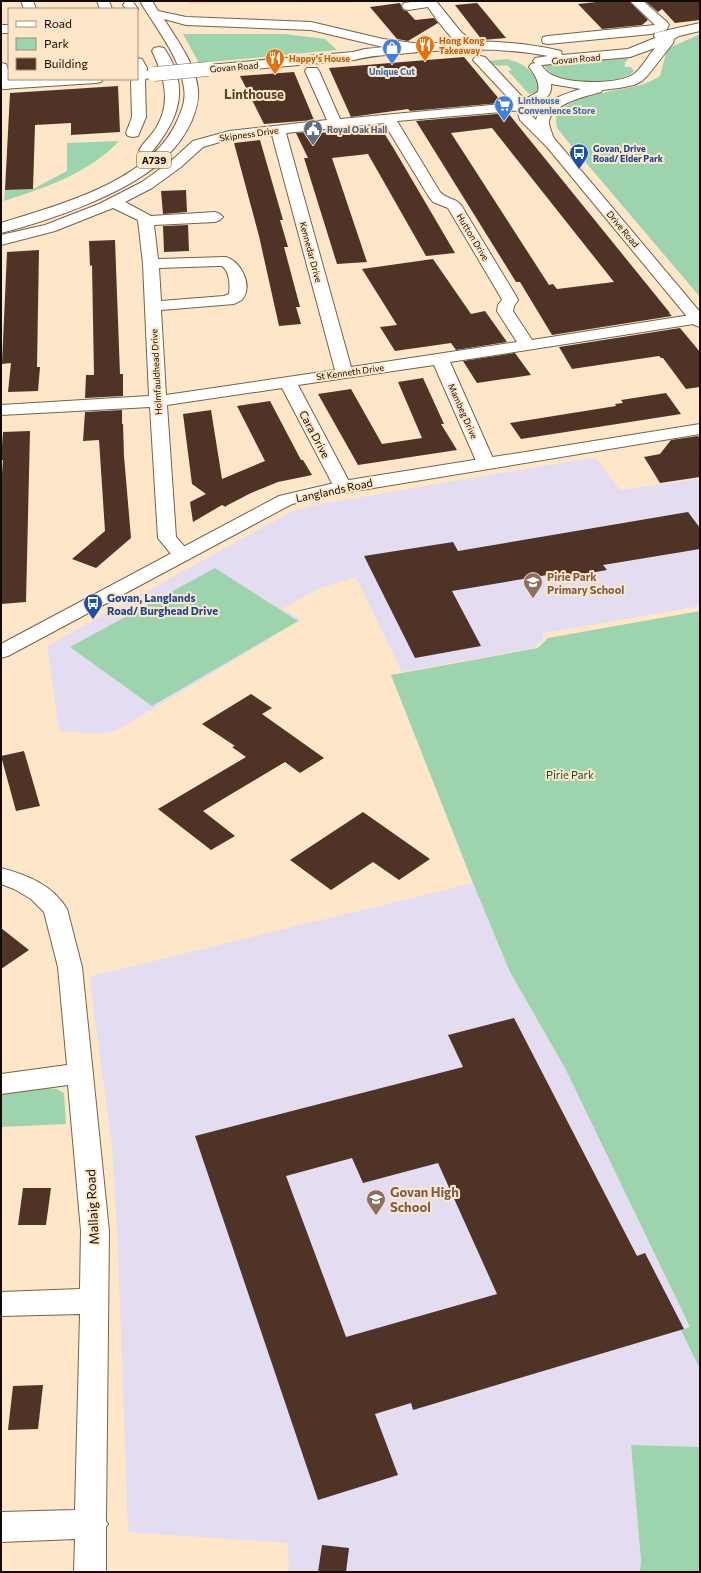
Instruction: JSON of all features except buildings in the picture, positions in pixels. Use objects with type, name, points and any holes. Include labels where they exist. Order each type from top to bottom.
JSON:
[{"type":"street","name":"Govan Road","points":[[548,40],[661,28],[663,25],[636,1]]},
{"type":"street","name":"Drive Road","points":[[408,6],[431,3],[446,23],[522,106],[525,117],[546,137],[699,320]]},
{"type":"street","name":"A739","points":[[1,228],[74,205],[130,178],[162,153],[176,136],[186,119],[192,92],[190,82],[174,49],[149,8],[186,21],[310,26],[383,44],[421,48]]},
{"type":"street","name":"Govan Road","points":[[625,47],[700,27]]},
{"type":"street","name":"Govan Road","points":[[354,56],[366,58],[478,57],[551,61],[624,54],[639,50],[663,40],[674,33]]},
{"type":"street","points":[[542,75],[559,82],[582,85],[611,85],[627,83],[644,73],[651,60],[674,33]]},
{"type":"street","name":"Govan Road","points":[[580,37],[591,51]]},
{"type":"street","name":"A739","points":[[1,218],[26,211],[83,190],[129,164],[145,151],[159,135],[168,120],[173,95],[166,65],[152,40]]},
{"type":"street","name":"Govan Road","points":[[142,72],[208,69],[354,56],[365,53],[421,48],[478,57],[503,45],[556,54]]},
{"type":"street","points":[[522,106],[542,95],[546,90],[546,85],[542,75],[535,66],[535,61],[556,54],[625,47],[639,50],[648,54],[651,60]]},
{"type":"street","points":[[478,57],[508,68]]},
{"type":"street","points":[[312,71],[335,123]]},
{"type":"street","points":[[133,133],[139,117],[138,82],[142,72]]},
{"type":"street","points":[[546,137],[542,122],[548,109],[558,102],[611,85]]},
{"type":"street","points":[[522,106],[548,109]]},
{"type":"street","name":"Skipness Drive","points":[[1,240],[50,228],[114,202],[147,185],[176,164],[198,144],[229,135],[335,123],[522,106]]},
{"type":"street","name":"Hutton Drive","points":[[388,118],[434,194],[438,199],[454,205],[508,296],[510,300],[506,305],[505,311],[527,345]]},
{"type":"street","name":"Kennedar Drive","points":[[278,130],[344,373]]},
{"type":"street","points":[[114,202],[145,218],[146,221],[215,217]]},
{"type":"street","name":"Holmfauldhead Drive","points":[[146,221],[151,264],[167,538],[182,555]]},
{"type":"street","points":[[151,264],[217,261],[228,262],[235,269],[238,290],[237,296],[228,301],[153,306]]},
{"type":"street","name":"St Kenneth Drive","points":[[1,410],[158,401],[699,320]]},
{"type":"street","name":"Mambeg Drive","points":[[440,359],[486,463]]},
{"type":"street","name":"Cara Drive","points":[[288,382],[343,487]]},
{"type":"street","name":"Langlands Road","points":[[1,652],[266,509],[286,500],[343,487],[700,428]]},
{"type":"street","name":"Mallaig Road","points":[[1,876],[22,883],[39,894],[55,909],[70,967],[96,1231],[90,1572]]},
{"type":"street","points":[[1,1084],[81,1072]]},
{"type":"street","points":[[1,1304],[94,1301]]},
{"type":"street","points":[[1,1528],[92,1524]]},
{"type":"shaded area","points":[[185,1],[354,1],[355,3],[189,4]]},
{"type":"shaded area","name":"Pirie Park Primary School","points":[[595,457],[620,490],[698,479],[700,483],[700,606],[543,633],[543,641],[533,648],[402,672],[356,577],[318,589],[282,609],[301,620],[121,728],[107,733],[95,734],[59,731],[47,646],[291,512],[315,505]]},
{"type":"shaded area","name":"Govan High School","points":[[473,883],[510,972],[565,1068],[690,1327],[681,1330],[700,1366],[700,1447],[631,1445],[641,1560],[640,1572],[289,1572],[288,1543],[128,1532],[118,1250],[112,1146],[89,977]]},
{"type":"green space","points":[[183,34],[285,34],[325,39],[337,50],[199,63]]},
{"type":"green space","points":[[700,34],[700,297],[565,138],[556,122],[559,113],[567,106],[578,100],[640,85],[660,76],[667,49]]},
{"type":"green space","points":[[626,58],[629,59],[625,62],[625,67],[631,67],[634,71],[627,76],[616,80],[602,82],[587,82],[560,77],[550,72],[544,65]]},
{"type":"green space","points":[[507,59],[523,65],[534,75],[540,86],[538,92],[529,94],[508,71],[512,70],[507,65],[495,65],[489,61]]},
{"type":"green space","points":[[119,141],[94,162],[80,171],[35,191],[4,201],[5,190],[33,189],[67,171],[67,143]]},
{"type":"green space","points":[[215,568],[298,621],[152,706],[70,647]]},
{"type":"green space","name":"Pirie Park","points":[[700,611],[699,1367],[681,1330],[690,1327],[565,1068],[510,972],[473,883],[391,675],[538,648],[548,638]]},
{"type":"green space","points":[[39,1088],[57,1089],[64,1093],[66,1124],[1,1127],[1,1092]]},
{"type":"green space","points":[[631,1445],[700,1447],[700,1572],[640,1572],[641,1560]]},
{"type":"place","name":"Hong Kong Takeaway","points":[[425,62]]},
{"type":"place","name":"Unique Cut","points":[[392,65]]},
{"type":"place","name":"Happy's House","points":[[275,75]]},
{"type":"place","name":"Linthouse Convenience Store","points":[[504,122]]},
{"type":"place","name":"Royal Oak Hall","points":[[313,146]]},
{"type":"place","name":"Govan, Drive Road/ Elder Park","points":[[579,170]]},
{"type":"place","name":"Pirie Park Primary School","points":[[533,599]]},
{"type":"place","name":"Govan, Langlands Road/ Burghead Drive","points":[[93,620]]},
{"type":"place","name":"Govan High School","points":[[376,1216]]},
{"type":"district","name":"Linthouse","points":[[254,94]]}]
